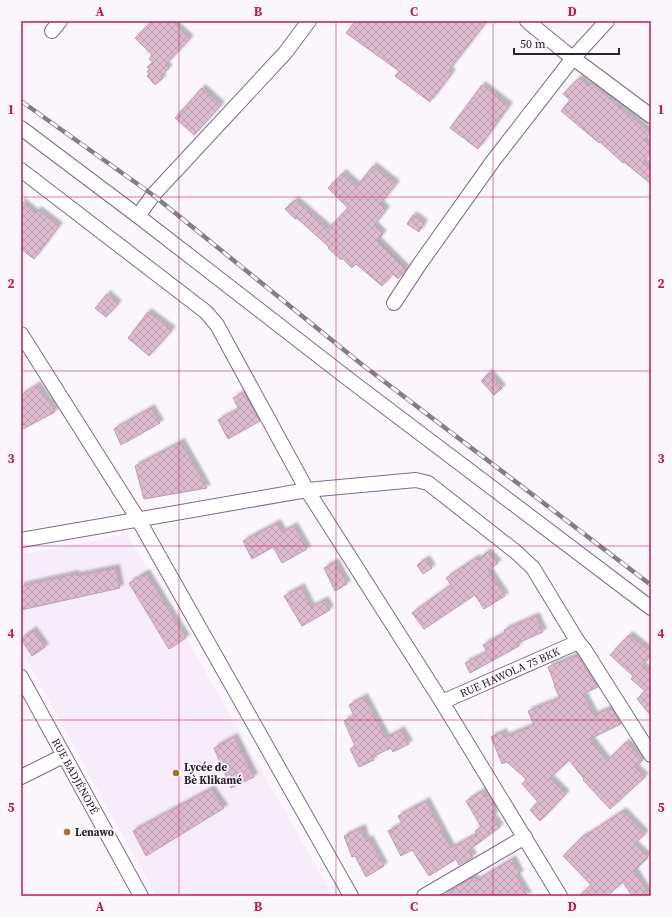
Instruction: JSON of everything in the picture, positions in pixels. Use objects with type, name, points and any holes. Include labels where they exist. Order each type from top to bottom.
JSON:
[{"type":"street","points":[[138,216],[153,195],[285,53],[309,21]]},
{"type":"street","points":[[527,21],[573,58],[651,116]]},
{"type":"street","points":[[394,303],[419,264],[493,161],[573,58],[607,21]]},
{"type":"street","points":[[21,128],[138,216],[351,381],[651,608]]},
{"type":"street","points":[[21,170],[206,312],[217,325],[307,490],[442,702],[560,896]]},
{"type":"street","points":[[21,334],[138,519],[351,896]]},
{"type":"street","points":[[21,540],[307,490],[416,480],[428,482],[516,552],[533,568],[578,642],[651,755]]},
{"type":"street","name":"RUE HAWOLA 75 BKK","points":[[442,702],[578,642]]},
{"type":"street","name":"RUE BADJÉNOPÉ","points":[[21,677],[141,896]]},
{"type":"street","points":[[21,777],[63,756]]},
{"type":"street","points":[[424,896],[525,837]]},
{"type":"shaded area","name":"Lycée de Bè Klikamé","points":[[127,534],[333,896],[156,896],[21,650],[21,555]]},
{"type":"building","points":[[152,21],[171,21],[190,39],[165,65],[169,68],[161,76],[163,78],[155,85],[147,76],[149,74],[147,71],[150,70],[147,67],[153,62],[149,59],[152,55],[135,38]]},
{"type":"building","points":[[355,21],[487,21],[449,70],[452,73],[430,102],[395,76],[399,71],[346,33]]},
{"type":"building","points":[[579,78],[588,86],[591,83],[619,107],[620,106],[650,133],[644,140],[651,147],[651,153],[643,162],[651,169],[651,184],[624,162],[623,163],[600,142],[599,143],[561,111],[570,100],[563,94]]},
{"type":"building","points":[[482,85],[509,106],[478,149],[450,128]]},
{"type":"building","points":[[202,88],[221,105],[194,135],[175,118]]},
{"type":"building","points":[[373,166],[396,184],[380,204],[386,210],[374,225],[383,234],[377,240],[406,269],[398,279],[393,274],[382,286],[356,264],[352,268],[342,258],[341,260],[328,248],[329,247],[285,209],[295,200],[328,229],[348,208],[328,188],[343,173],[357,186]]},
{"type":"building","points":[[21,201],[35,213],[38,210],[59,226],[34,259],[21,249]]},
{"type":"building","points":[[413,215],[424,223],[419,232],[407,224]]},
{"type":"building","points":[[107,294],[118,304],[106,317],[95,308]]},
{"type":"building","points":[[148,312],[172,330],[149,356],[128,338]]},
{"type":"building","points":[[489,373],[502,388],[494,395],[481,381]]},
{"type":"building","points":[[37,385],[48,402],[50,402],[55,412],[21,430],[21,395]]},
{"type":"building","points":[[244,392],[260,421],[228,439],[218,420],[239,409],[233,398]]},
{"type":"building","points":[[151,408],[160,423],[121,445],[114,429]]},
{"type":"building","points":[[181,442],[207,488],[144,499],[135,466]]},
{"type":"building","points":[[277,523],[282,532],[294,526],[307,549],[282,563],[273,547],[252,559],[243,541]]},
{"type":"building","points":[[487,552],[498,563],[488,570],[505,596],[484,609],[475,595],[424,629],[412,613],[451,585],[446,578],[476,558],[478,560]]},
{"type":"building","points":[[426,559],[432,568],[423,574],[417,565]]},
{"type":"building","points":[[335,562],[347,584],[335,591],[324,568]]},
{"type":"building","points":[[116,568],[120,588],[21,610],[21,586],[75,574],[76,576]]},
{"type":"building","points":[[146,573],[186,638],[169,649],[129,583]]},
{"type":"building","points":[[301,587],[311,607],[325,600],[330,610],[302,626],[284,596]]},
{"type":"building","points":[[536,616],[543,632],[518,643],[519,646],[470,673],[465,663],[487,652],[483,645],[505,633],[504,630]]},
{"type":"building","points":[[33,630],[45,647],[32,656],[21,639]]},
{"type":"building","points":[[629,635],[651,652],[651,655],[642,666],[651,673],[651,716],[637,699],[645,691],[631,679],[633,676],[610,655]]},
{"type":"building","points":[[577,655],[598,687],[583,694],[594,715],[611,708],[621,724],[590,739],[607,761],[626,742],[643,760],[635,767],[645,777],[610,809],[583,780],[584,779],[569,760],[550,778],[566,794],[540,821],[530,810],[538,802],[522,784],[526,779],[507,762],[502,764],[491,737],[503,732],[505,737],[534,725],[528,711],[560,698],[554,686],[555,685],[548,667]]},
{"type":"building","points":[[364,697],[386,738],[401,730],[409,744],[393,752],[391,748],[372,757],[374,760],[359,767],[350,749],[355,746],[344,721],[354,716],[349,705]]},
{"type":"building","points":[[234,737],[254,777],[231,788],[214,748]]},
{"type":"building","points":[[211,789],[224,808],[146,856],[133,831]]},
{"type":"building","points":[[482,791],[486,797],[489,795],[496,808],[492,811],[495,815],[492,817],[500,827],[469,850],[473,857],[459,865],[456,859],[429,876],[412,850],[401,856],[388,831],[402,824],[398,816],[426,801],[451,848],[477,834],[475,831],[481,827],[466,801]]},
{"type":"building","points":[[623,811],[645,834],[634,844],[648,857],[634,871],[650,896],[632,896],[623,882],[607,896],[579,896],[591,885],[563,856],[584,835],[585,836]]},
{"type":"building","points":[[362,828],[366,841],[369,839],[384,866],[366,877],[355,856],[352,857],[344,836]]},
{"type":"building","points":[[512,859],[520,874],[516,876],[528,896],[444,896],[473,877],[476,881]]},
{"type":"railway","points":[[21,101],[153,195],[360,363],[651,585]]},
{"type":"place","name":"Lycée de Bè Klikamé","points":[[176,773]]},
{"type":"place","name":"Lenawo","points":[[67,832]]}]
